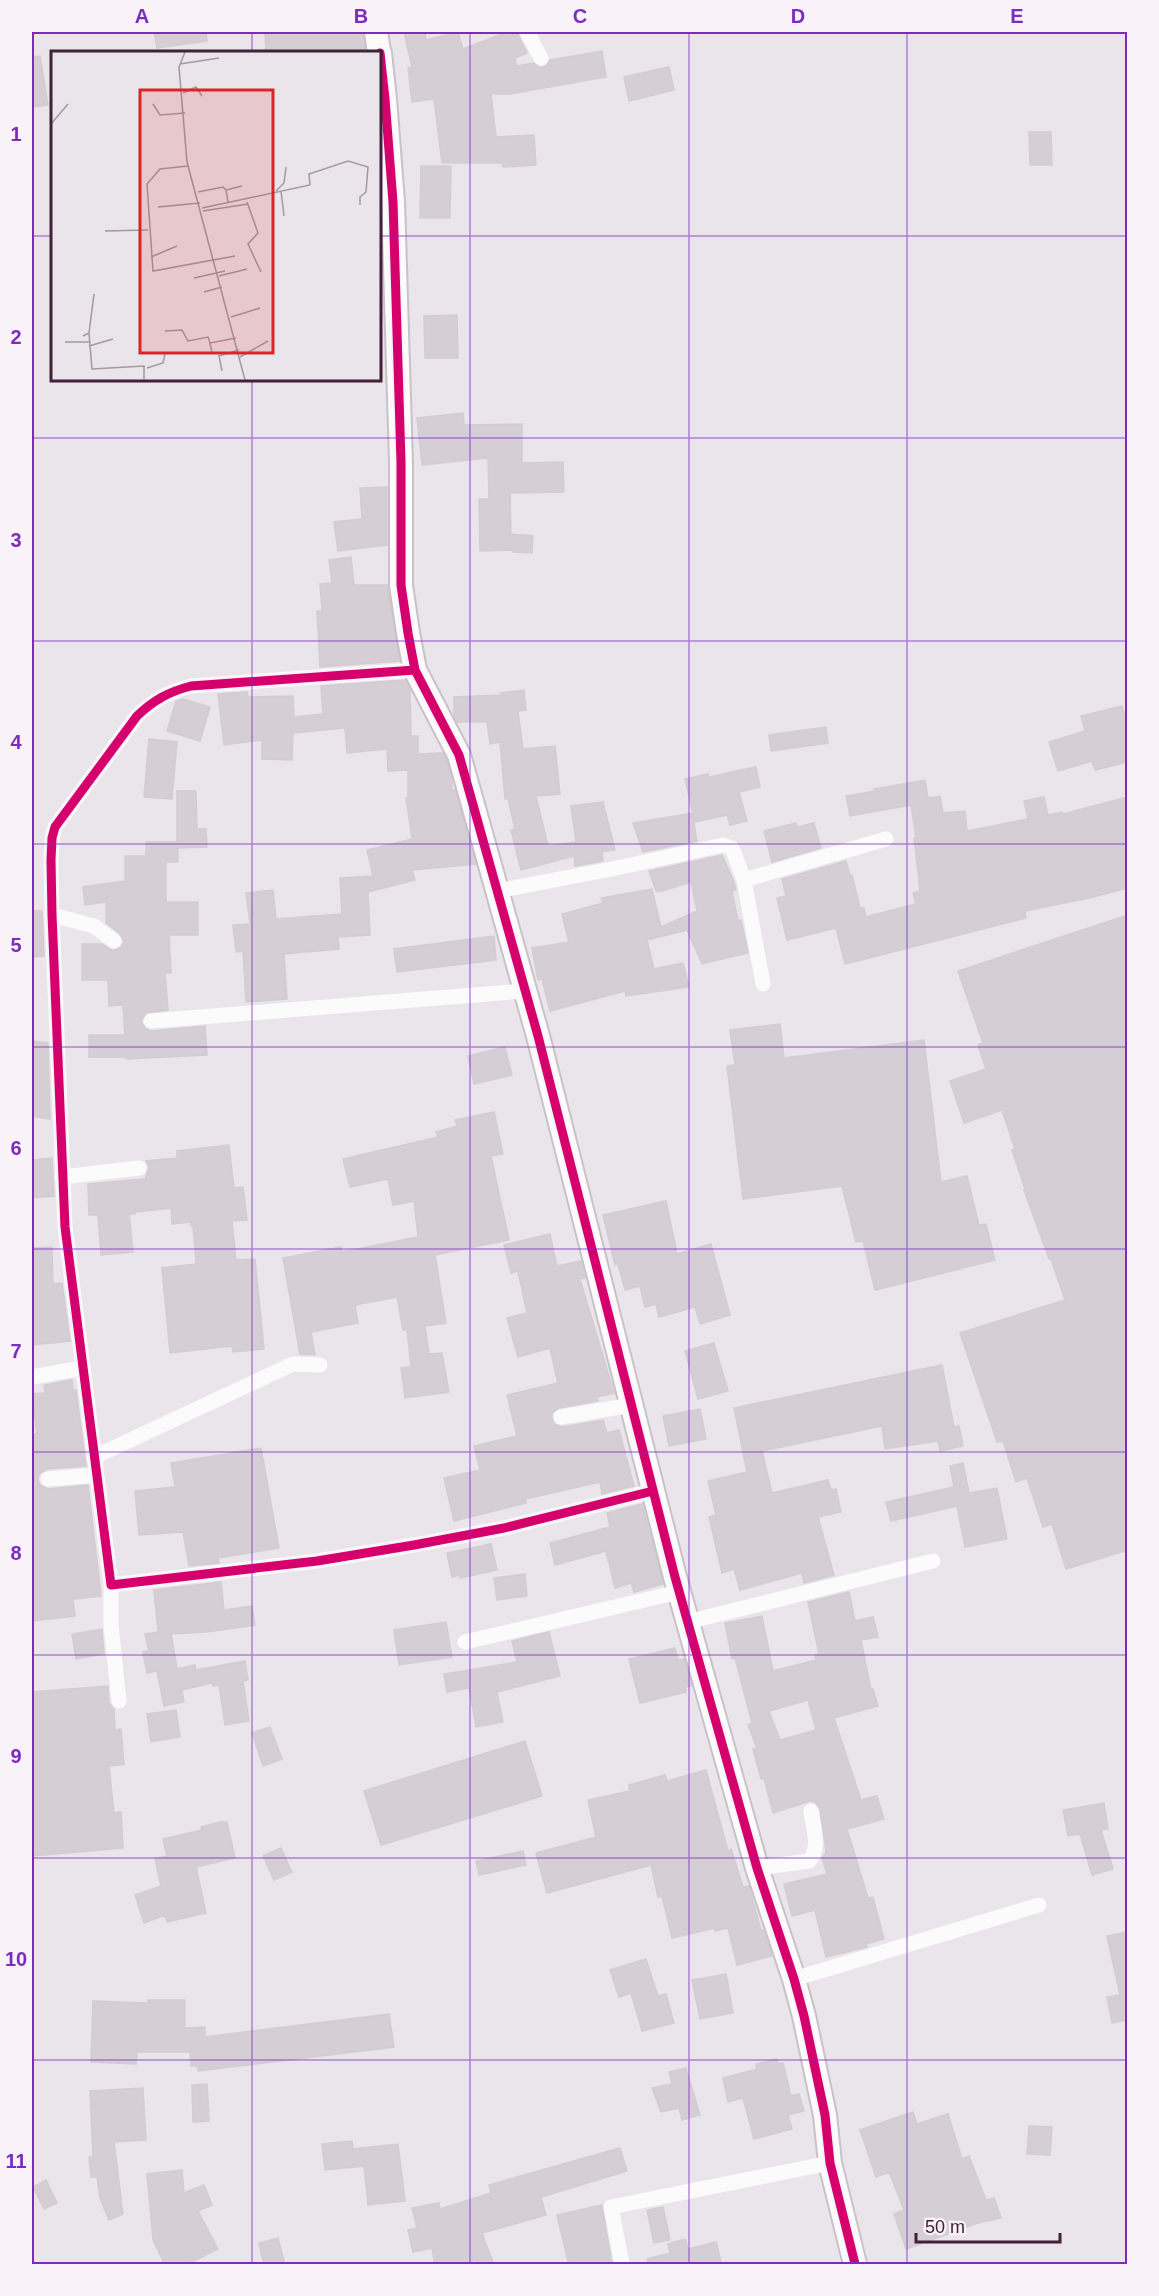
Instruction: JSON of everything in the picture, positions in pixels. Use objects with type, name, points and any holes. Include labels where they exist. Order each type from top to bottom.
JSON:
[{"type":"street","points":[[376,32],[379,51]]},
{"type":"street","points":[[527,32],[542,58]]},
{"type":"street","points":[[382,82],[394,225],[401,462],[401,585],[415,670],[459,755],[538,1036],[687,1622],[757,1868],[794,1979],[825,2115],[830,2163],[855,2265]]},
{"type":"street","points":[[119,1701],[111,1625],[111,1585],[65,1227],[52,915],[52,838],[55,827],[137,716],[153,701],[169,692],[191,686],[415,670]]},
{"type":"street","points":[[744,880],[886,839]]},
{"type":"street","points":[[497,891],[723,845],[732,848],[744,880],[764,984]]},
{"type":"street","points":[[52,915],[94,926],[114,941]]},
{"type":"street","points":[[151,1021],[524,991]]},
{"type":"street","points":[[62,1177],[139,1168]]},
{"type":"street","points":[[94,1457],[293,1365],[320,1365]]},
{"type":"street","points":[[32,1377],[82,1368]]},
{"type":"street","points":[[561,1417],[632,1405]]},
{"type":"street","points":[[48,1479],[96,1475]]},
{"type":"street","points":[[111,1585],[317,1562],[392,1549],[504,1528],[653,1491]]},
{"type":"street","points":[[687,1622],[933,1562]]},
{"type":"street","points":[[465,1642],[679,1592]]},
{"type":"street","points":[[757,1868],[808,1861],[813,1857],[816,1849],[811,1811]]},
{"type":"street","points":[[794,1979],[1039,1905]]},
{"type":"street","points":[[622,2265],[611,2207],[830,2163]]},
{"type":"building","points":[[154,32],[206,32],[207,41],[157,48]]},
{"type":"building","points":[[265,32],[363,32],[365,51],[266,51]]},
{"type":"building","points":[[404,32],[425,32],[426,40],[458,32],[463,49],[507,32],[517,32],[527,53],[515,58],[517,66],[533,63],[541,68],[546,66],[550,60],[602,51],[606,77],[510,94],[491,94],[496,137],[534,135],[536,165],[503,167],[502,163],[442,163],[434,99],[412,102],[408,68],[412,67]]},
{"type":"building","points":[[40,56],[48,105],[32,107],[32,57]]},
{"type":"building","points":[[669,67],[674,90],[629,101],[624,77]]},
{"type":"building","points":[[1029,132],[1051,132],[1052,165],[1030,165]]},
{"type":"building","points":[[421,166],[451,166],[450,218],[420,218]]},
{"type":"building","points":[[457,315],[458,358],[425,358],[424,316]]},
{"type":"building","points":[[463,413],[464,425],[522,424],[522,463],[563,462],[564,492],[510,493],[511,534],[533,536],[532,553],[513,552],[513,550],[480,551],[479,499],[489,499],[488,458],[422,465],[417,418]]},
{"type":"building","points":[[387,487],[387,545],[338,551],[334,522],[362,519],[360,488]]},
{"type":"building","points":[[351,557],[354,585],[387,585],[400,661],[320,667],[317,611],[322,611],[320,584],[332,583],[329,560]]},
{"type":"building","points":[[405,680],[410,691],[411,736],[418,736],[418,754],[443,753],[452,779],[452,791],[455,790],[476,864],[412,870],[415,880],[368,892],[370,935],[338,937],[339,949],[284,954],[287,999],[246,1002],[243,951],[236,952],[233,925],[250,924],[246,893],[273,890],[276,919],[342,914],[340,878],[373,876],[367,850],[412,839],[406,798],[408,797],[408,770],[388,771],[387,749],[347,753],[345,728],[293,733],[292,760],[262,759],[262,740],[224,745],[218,694],[247,692],[248,697],[293,696],[294,717],[323,714],[321,686]]},
{"type":"building","points":[[524,690],[526,710],[518,711],[523,749],[555,746],[560,794],[536,796],[548,846],[576,842],[571,806],[603,802],[615,850],[602,852],[603,861],[575,866],[574,856],[521,870],[511,830],[515,829],[508,799],[505,799],[500,742],[490,744],[487,722],[457,722],[454,716],[454,697],[501,695],[500,693]]},
{"type":"building","points":[[183,699],[210,707],[200,741],[167,731],[176,701]]},
{"type":"building","points":[[1122,706],[1128,729],[1128,762],[1095,770],[1092,761],[1058,771],[1049,742],[1085,731],[1081,716]]},
{"type":"building","points":[[826,727],[828,743],[771,751],[769,735]]},
{"type":"building","points":[[149,739],[177,742],[172,799],[144,797]]},
{"type":"building","points":[[756,767],[760,787],[739,792],[747,821],[730,825],[727,815],[695,822],[685,779],[708,774],[709,777]]},
{"type":"building","points":[[925,780],[928,798],[940,796],[943,813],[965,811],[967,831],[1028,819],[1024,801],[1044,797],[1048,815],[1062,812],[1063,814],[1128,797],[1128,888],[1025,911],[1026,918],[845,964],[836,928],[787,940],[777,898],[786,896],[782,879],[846,861],[860,908],[864,908],[866,917],[916,904],[913,893],[920,891],[911,805],[850,816],[846,796]]},
{"type":"building","points":[[177,791],[196,791],[197,829],[206,829],[207,847],[178,848],[178,862],[166,862],[166,902],[198,902],[198,935],[169,935],[171,973],[165,973],[168,1010],[146,1013],[141,1022],[146,1029],[151,1031],[205,1026],[207,1055],[126,1059],[126,1057],[89,1057],[89,1035],[125,1035],[123,1005],[109,1006],[108,980],[82,980],[82,944],[102,944],[113,951],[121,947],[124,942],[120,934],[106,923],[106,902],[85,905],[83,887],[125,881],[125,856],[146,856],[146,842],[177,842]]},
{"type":"building","points":[[692,813],[697,841],[643,852],[633,823]]},
{"type":"building","points":[[796,823],[797,827],[814,823],[821,848],[772,862],[764,831]]},
{"type":"building","points":[[722,855],[734,882],[736,890],[732,891],[748,953],[702,964],[687,930],[647,940],[654,969],[683,963],[689,987],[626,996],[625,991],[550,1011],[542,979],[538,980],[532,948],[569,942],[562,914],[603,903],[601,898],[652,889],[661,927],[697,911],[691,882],[656,891],[649,871]]},
{"type":"building","points":[[32,911],[42,911],[44,956],[32,957]]},
{"type":"building","points":[[1128,915],[1128,1550],[1066,1569],[1052,1524],[1043,1527],[1027,1478],[1016,1482],[1003,1441],[997,1442],[960,1333],[1065,1300],[1024,1190],[1012,1150],[1015,1149],[1002,1110],[964,1123],[950,1081],[986,1069],[978,1045],[983,1043],[958,971]]},
{"type":"building","points":[[494,936],[496,960],[397,972],[394,949]]},
{"type":"building","points":[[780,1024],[784,1058],[924,1040],[941,1182],[967,1176],[979,1225],[986,1224],[995,1260],[875,1290],[863,1241],[856,1242],[842,1186],[743,1199],[727,1066],[735,1065],[730,1030]]},
{"type":"building","points":[[32,1041],[48,1043],[50,1119],[32,1116]]},
{"type":"building","points":[[505,1047],[512,1075],[474,1084],[468,1056]]},
{"type":"building","points":[[494,1112],[503,1154],[491,1156],[509,1240],[435,1255],[446,1323],[425,1326],[429,1354],[442,1353],[449,1392],[405,1398],[401,1368],[411,1367],[407,1330],[403,1330],[397,1297],[355,1305],[358,1323],[311,1332],[315,1355],[300,1354],[283,1258],[341,1247],[342,1252],[418,1237],[414,1201],[393,1205],[388,1179],[350,1187],[343,1159],[438,1137],[436,1132],[457,1126],[455,1120]]},
{"type":"building","points":[[229,1145],[234,1188],[243,1187],[247,1220],[232,1221],[236,1260],[255,1259],[264,1349],[233,1352],[232,1346],[170,1353],[162,1268],[196,1264],[193,1226],[191,1222],[172,1224],[171,1208],[135,1212],[135,1214],[129,1214],[133,1252],[101,1255],[98,1215],[89,1215],[88,1184],[145,1179],[149,1167],[146,1161],[177,1158],[177,1151]]},
{"type":"building","points":[[52,1158],[54,1196],[32,1198],[32,1160]]},
{"type":"building","points":[[666,1201],[677,1254],[711,1244],[730,1315],[700,1324],[695,1307],[659,1317],[656,1304],[645,1307],[640,1286],[625,1290],[618,1264],[615,1265],[603,1215]]},
{"type":"building","points":[[550,1234],[557,1266],[581,1261],[585,1278],[580,1279],[614,1393],[597,1397],[598,1401],[559,1408],[552,1413],[552,1419],[554,1424],[562,1427],[603,1420],[607,1433],[619,1430],[634,1486],[602,1494],[600,1482],[525,1499],[526,1503],[454,1521],[444,1478],[480,1470],[474,1446],[517,1436],[507,1395],[558,1383],[550,1348],[518,1357],[507,1318],[527,1313],[518,1271],[511,1273],[504,1245]]},
{"type":"building","points":[[52,1247],[53,1284],[62,1283],[70,1341],[32,1345],[32,1248]]},
{"type":"building","points":[[714,1343],[728,1391],[698,1399],[685,1351]]},
{"type":"building","points":[[942,1365],[954,1427],[959,1426],[963,1446],[940,1451],[938,1441],[885,1449],[882,1426],[762,1451],[772,1493],[828,1480],[831,1490],[836,1489],[841,1512],[818,1517],[834,1575],[804,1583],[802,1573],[740,1590],[734,1569],[722,1573],[709,1517],[716,1515],[708,1481],[747,1472],[734,1408]]},
{"type":"building","points":[[72,1380],[73,1390],[76,1390],[86,1466],[47,1469],[39,1474],[38,1480],[40,1485],[48,1489],[88,1485],[101,1596],[73,1599],[75,1616],[32,1621],[32,1434],[37,1434],[32,1394],[45,1393],[44,1385]]},
{"type":"building","points":[[700,1409],[706,1439],[669,1446],[663,1416]]},
{"type":"building","points":[[261,1448],[279,1548],[218,1558],[219,1563],[189,1566],[183,1532],[139,1535],[135,1491],[175,1487],[171,1463]]},
{"type":"building","points":[[963,1463],[969,1493],[997,1488],[1007,1539],[965,1547],[957,1506],[891,1521],[886,1502],[954,1487],[950,1466]]},
{"type":"building","points":[[642,1504],[663,1584],[634,1592],[631,1583],[615,1588],[606,1551],[555,1565],[550,1543],[610,1527],[607,1513]]},
{"type":"building","points":[[491,1544],[497,1570],[460,1578],[460,1575],[452,1577],[447,1553]]},
{"type":"building","points":[[525,1574],[527,1596],[497,1600],[494,1578]]},
{"type":"building","points":[[221,1582],[224,1610],[252,1606],[255,1625],[171,1634],[177,1669],[195,1665],[196,1670],[245,1661],[248,1680],[243,1681],[249,1721],[225,1725],[219,1685],[213,1686],[212,1683],[182,1690],[184,1702],[164,1706],[157,1671],[147,1673],[143,1652],[149,1651],[145,1634],[158,1632],[154,1590]]},
{"type":"building","points":[[849,1592],[855,1621],[873,1617],[878,1637],[861,1640],[871,1690],[873,1689],[878,1706],[834,1718],[861,1800],[877,1796],[884,1819],[847,1829],[868,1898],[873,1897],[884,1939],[866,1944],[867,1947],[826,1957],[815,1910],[792,1916],[784,1884],[827,1874],[822,1858],[826,1852],[820,1809],[815,1802],[810,1801],[773,1813],[764,1778],[761,1779],[753,1749],[757,1748],[748,1725],[752,1723],[735,1658],[732,1659],[725,1623],[762,1616],[773,1671],[816,1660],[815,1655],[819,1654],[808,1602]],"holes":[[[808,1700],[816,1730],[780,1740],[769,1711]]]},
{"type":"building","points":[[446,1622],[452,1657],[399,1665],[394,1630]]},
{"type":"building","points":[[102,1629],[104,1654],[76,1659],[72,1634]]},
{"type":"building","points":[[549,1632],[560,1676],[497,1692],[503,1722],[476,1727],[469,1688],[447,1692],[444,1674],[517,1662],[512,1641]]},
{"type":"building","points":[[675,1648],[678,1660],[684,1659],[692,1686],[685,1687],[686,1692],[640,1703],[629,1659]]},
{"type":"building","points":[[108,1686],[109,1703],[114,1709],[115,1730],[121,1729],[124,1764],[109,1766],[114,1813],[121,1812],[123,1848],[32,1856],[32,1692]]},
{"type":"building","points":[[176,1710],[180,1737],[151,1742],[147,1714]]},
{"type":"building","points":[[270,1727],[282,1759],[263,1766],[252,1733]]},
{"type":"building","points":[[525,1741],[542,1796],[381,1845],[364,1791]]},
{"type":"building","points":[[706,1770],[728,1851],[731,1849],[743,1887],[749,1886],[761,1930],[763,1930],[772,1956],[737,1965],[728,1928],[715,1931],[715,1928],[672,1938],[662,1896],[658,1897],[651,1865],[547,1893],[536,1853],[596,1837],[588,1800],[630,1791],[629,1785],[665,1775],[667,1781]]},
{"type":"building","points":[[1104,1803],[1108,1829],[1101,1830],[1113,1869],[1092,1875],[1080,1834],[1068,1836],[1063,1810]]},
{"type":"building","points":[[227,1822],[235,1858],[196,1867],[206,1913],[167,1922],[165,1915],[144,1923],[135,1895],[161,1886],[155,1859],[167,1856],[163,1839],[202,1830],[201,1827]]},
{"type":"building","points":[[281,1848],[292,1872],[274,1880],[263,1856]]},
{"type":"building","points":[[523,1851],[526,1865],[479,1875],[476,1861]]},
{"type":"building","points":[[1128,1932],[1128,2020],[1112,2023],[1107,1997],[1120,1995],[1107,1936]]},
{"type":"building","points":[[646,1959],[658,1996],[666,1994],[674,2023],[642,2031],[631,1993],[619,1997],[610,1970]]},
{"type":"building","points":[[726,1974],[733,2013],[700,2019],[692,1980]]},
{"type":"building","points":[[148,2000],[185,2000],[185,2028],[205,2027],[205,2037],[389,2014],[394,2047],[198,2071],[198,2066],[191,2066],[190,2052],[137,2052],[136,2064],[91,2062],[93,2001],[148,2003]]},
{"type":"building","points":[[777,2059],[778,2064],[783,2063],[791,2096],[799,2094],[804,2111],[788,2115],[792,2129],[754,2139],[743,2098],[728,2102],[723,2078],[757,2069],[756,2064]]},
{"type":"building","points":[[686,2068],[700,2115],[682,2120],[679,2108],[661,2112],[652,2088],[672,2084],[669,2072]]},
{"type":"building","points":[[207,2084],[209,2121],[193,2122],[192,2085]]},
{"type":"building","points":[[143,2088],[146,2140],[114,2142],[123,2214],[109,2220],[100,2198],[97,2177],[91,2177],[89,2157],[93,2157],[90,2091]]},
{"type":"building","points":[[913,2112],[917,2124],[948,2114],[962,2159],[969,2156],[986,2200],[994,2198],[1001,2218],[978,2223],[906,2249],[894,2214],[904,2210],[889,2172],[876,2177],[860,2130]]},
{"type":"building","points":[[1029,2126],[1052,2127],[1050,2155],[1027,2154]]},
{"type":"building","points":[[352,2141],[353,2149],[398,2144],[405,2201],[368,2205],[364,2166],[325,2170],[322,2144]]},
{"type":"building","points":[[620,2148],[627,2171],[541,2197],[546,2215],[482,2233],[494,2265],[477,2265],[476,2260],[455,2265],[435,2265],[432,2248],[413,2252],[408,2230],[417,2228],[412,2208],[439,2203],[440,2209],[491,2193],[489,2185]]},
{"type":"building","points":[[182,2170],[184,2193],[204,2185],[212,2205],[198,2211],[218,2249],[186,2265],[165,2265],[153,2240],[147,2174]]},
{"type":"building","points":[[46,2180],[57,2203],[44,2209],[33,2187]]},
{"type":"building","points":[[602,2205],[612,2265],[569,2265],[557,2215]]},
{"type":"building","points":[[663,2207],[670,2240],[654,2243],[647,2210]]},
{"type":"building","points":[[278,2238],[285,2265],[264,2265],[259,2243]]},
{"type":"building","points":[[685,2239],[688,2249],[716,2242],[722,2265],[648,2265],[647,2259],[670,2253],[668,2244]]},
{"type":"cycle path","points":[[381,62],[393,202],[401,462],[401,585],[415,670],[459,755],[538,1036],[675,1577],[757,1868],[804,2016],[825,2115],[830,2163],[855,2264]]},
{"type":"cycle path","points":[[415,670],[191,686],[168,694],[149,705],[137,716],[55,827],[51,860],[52,915],[65,1227],[111,1585],[317,1561],[414,1545],[504,1528],[653,1491]]}]
